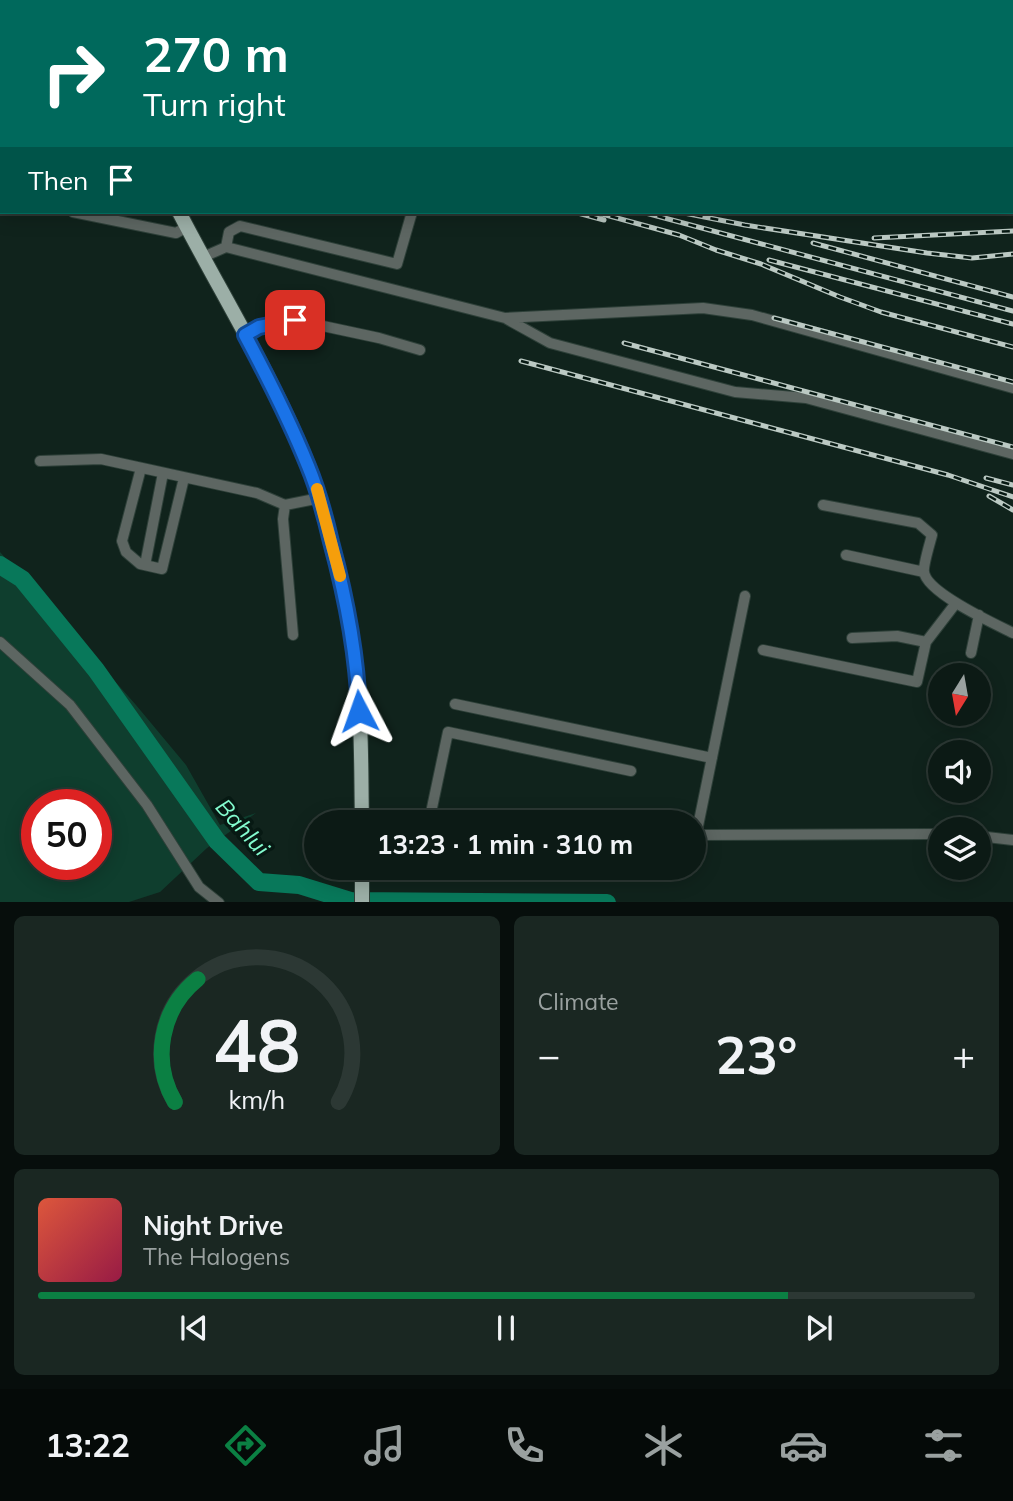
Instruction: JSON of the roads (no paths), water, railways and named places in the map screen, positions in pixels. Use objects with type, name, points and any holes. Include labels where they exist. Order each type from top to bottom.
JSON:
[{"type":"main road","points":[[180,214],[274,390],[320,498],[338,568],[354,653],[360,726],[362,810]]},
{"type":"main road","points":[[362,880],[362,902]]},
{"type":"street","points":[[83,214],[176,233],[187,227]]},
{"type":"street","points":[[226,247],[229,232],[240,226],[397,264],[411,214]]},
{"type":"street","points":[[203,257],[226,247],[505,318],[550,343],[735,392],[806,398],[1013,454]]},
{"type":"street","points":[[505,318],[703,308],[752,315],[1013,388]]},
{"type":"street","points":[[245,335],[259,327],[295,320],[379,338],[420,350]]},
{"type":"street","points":[[40,461],[102,459],[257,493],[285,505],[320,498]]},
{"type":"street","points":[[141,468],[122,541],[126,552],[140,564],[162,569],[184,478]]},
{"type":"street","points":[[145,565],[163,473]]},
{"type":"street","points":[[285,505],[283,519],[293,635]]},
{"type":"street","points":[[823,505],[918,523],[932,535],[924,572],[929,583],[956,603],[1013,633]]},
{"type":"street","points":[[846,555],[924,572]]},
{"type":"street","points":[[701,810],[745,596]]},
{"type":"street","points":[[762,650],[917,682],[926,642],[956,603]]},
{"type":"street","points":[[971,653],[979,615]]},
{"type":"street","points":[[852,638],[897,636],[926,642]]},
{"type":"street","points":[[0,642],[70,705],[147,805],[199,887],[219,902]]},
{"type":"street","points":[[455,704],[712,758]]},
{"type":"street","points":[[432,810],[448,732],[631,771]]},
{"type":"street","points":[[706,835],[928,834]]},
{"type":"street","points":[[991,837],[1013,840]]},
{"type":"waterway","name":"Bahlui","points":[[0,565],[22,579],[96,670],[217,841],[259,882],[299,885],[351,901],[479,902]]},
{"type":"railway","points":[[582,214],[604,220]]},
{"type":"railway","points":[[602,214],[679,235],[761,264],[881,312],[1013,347]]},
{"type":"railway","points":[[649,214],[1013,311]]},
{"type":"railway","points":[[689,214],[927,253],[972,258],[1013,254]]},
{"type":"railway","points":[[874,238],[1013,231]]},
{"type":"railway","points":[[813,243],[1013,297]]},
{"type":"railway","points":[[769,260],[1013,324]]},
{"type":"railway","points":[[774,318],[1013,382]]},
{"type":"railway","points":[[624,343],[1013,447]]},
{"type":"railway","points":[[521,361],[948,475],[1013,497]]},
{"type":"railway","points":[[986,478],[1013,485]]},
{"type":"railway","points":[[989,496],[1013,510]]}]
